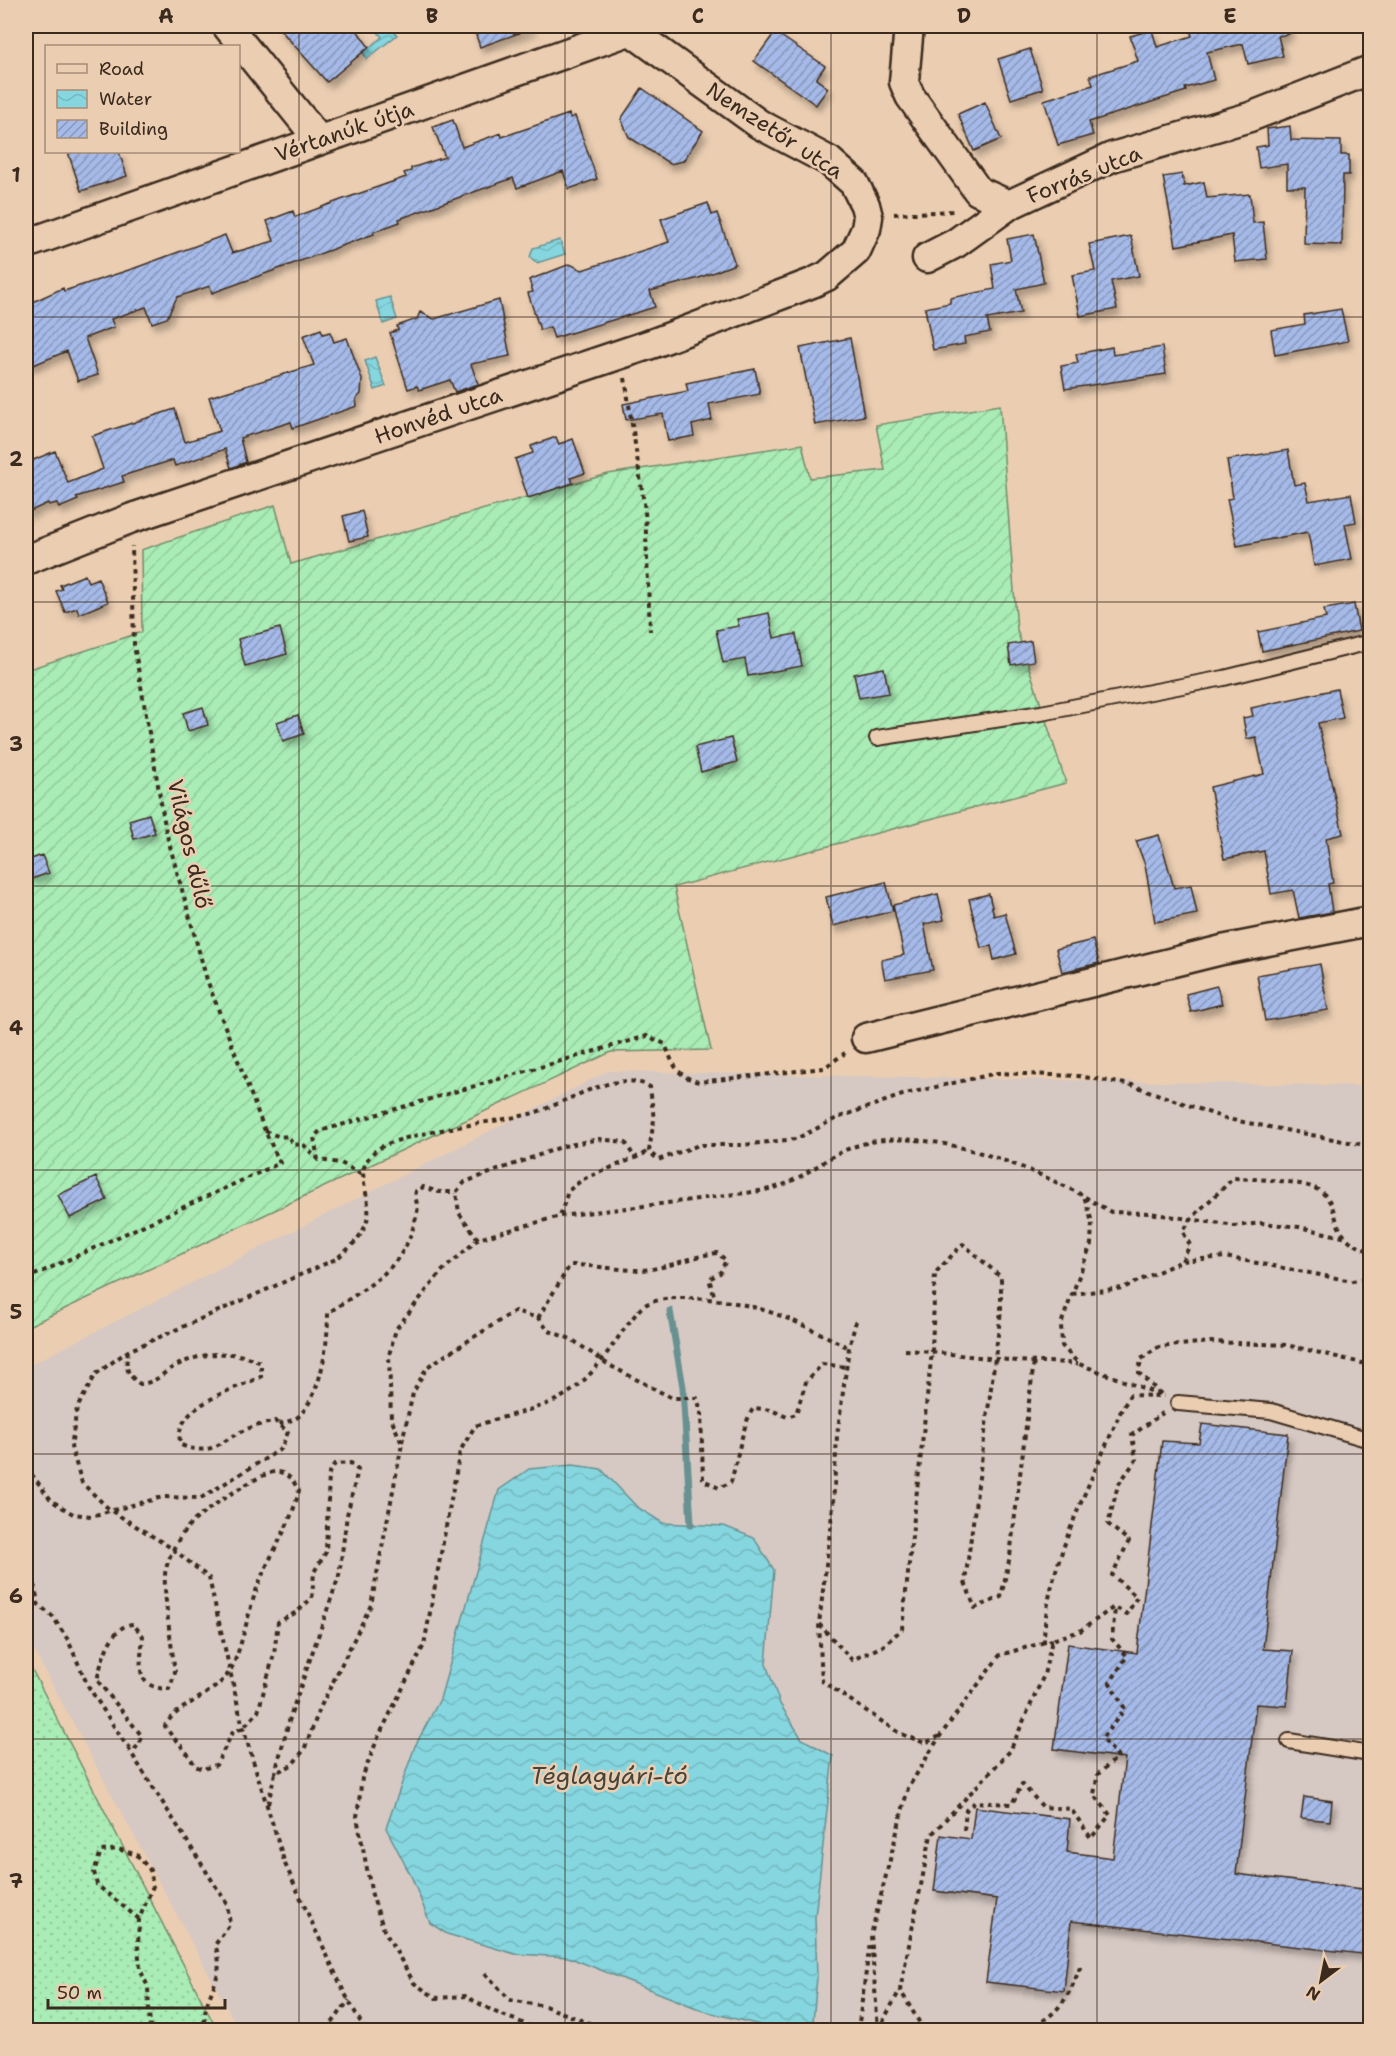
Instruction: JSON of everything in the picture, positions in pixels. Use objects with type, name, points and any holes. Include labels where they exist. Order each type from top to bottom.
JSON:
[{"type":"street","points":[[227,26],[320,140]]},
{"type":"street","name":"Forrás utca","points":[[909,26],[904,82],[909,96],[978,191],[1009,205],[1112,157],[1250,117],[1371,70]]},
{"type":"street","name":"Vértanúk útja","points":[[26,244],[627,28]]},
{"type":"street","name":"Nemzetőr utca","points":[[627,28],[759,124],[829,161],[854,183],[865,205],[867,223],[856,251],[846,261]]},
{"type":"street","points":[[927,258],[956,243],[1009,205]]},
{"type":"street","name":"Honvéd utca","points":[[26,560],[132,518],[621,354],[812,283],[846,261]]},
{"type":"street","points":[[866,1038],[1222,950],[1371,921]]},
{"type":"lane","points":[[878,738],[1041,713],[1213,681],[1371,642]]},
{"type":"lane","points":[[1178,1403],[1271,1411],[1371,1440]]},
{"type":"lane","points":[[1289,1741],[1371,1754]]},
{"type":"path","points":[[893,214],[965,211]]},
{"type":"path","points":[[621,354],[645,510],[650,631]]},
{"type":"path","name":"Világos dűlő","points":[[26,1279],[280,1163],[264,1131],[207,980],[166,832],[134,645],[132,518]]},
{"type":"path","points":[[318,1160],[314,1137],[320,1131],[647,1036],[664,1044],[673,1064],[684,1078],[699,1082],[824,1068],[866,1038]]},
{"type":"path","points":[[649,1150],[658,1160],[699,1145],[743,1145],[796,1139],[837,1118],[905,1094],[997,1073],[1078,1076],[1132,1085],[1227,1119],[1371,1146]]},
{"type":"path","points":[[365,2031],[285,1864],[228,1673],[219,1615],[209,1578],[173,1549],[110,1510],[82,1483],[71,1447],[77,1408],[96,1374],[128,1351],[336,1259],[357,1241],[368,1216],[362,1175],[365,1162],[376,1149],[406,1138],[531,1114],[621,1079],[641,1082],[650,1087],[654,1120],[649,1150]]},
{"type":"path","points":[[264,1131],[280,1137],[288,1136],[293,1145],[303,1144],[318,1160],[341,1163],[362,1175]]},
{"type":"path","points":[[279,1424],[299,1417],[309,1402],[320,1375],[328,1336],[328,1313],[385,1275],[402,1252],[418,1210],[414,1199],[416,1191],[423,1187],[439,1192],[456,1192],[465,1182],[564,1146],[599,1139],[625,1142],[635,1158]]},
{"type":"path","points":[[402,1444],[391,1418],[389,1355],[396,1329],[441,1272],[478,1239],[560,1216],[738,1193],[785,1184],[821,1161],[855,1146],[904,1139],[972,1151],[1049,1178],[1111,1212],[1191,1218],[1235,1226],[1263,1223],[1299,1227],[1348,1238]]},
{"type":"path","points":[[560,1216],[568,1191],[583,1179],[649,1150]]},
{"type":"path","points":[[1182,1261],[1190,1245],[1184,1232],[1191,1218],[1212,1202],[1233,1178],[1270,1180],[1318,1190],[1329,1200],[1338,1230],[1357,1247],[1371,1251]]},
{"type":"path","points":[[456,1192],[459,1213],[478,1239]]},
{"type":"path","points":[[1079,1364],[1062,1346],[1061,1324],[1091,1245],[1092,1222],[1084,1196]]},
{"type":"path","points":[[819,1624],[852,1660],[883,1646],[902,1629],[932,1351],[935,1273],[963,1244],[1001,1277],[1001,1311],[965,1582],[975,1608],[1001,1597],[1010,1556],[1034,1360]]},
{"type":"path","points":[[538,1318],[570,1265],[640,1270],[679,1264],[702,1254],[717,1252],[726,1260],[720,1272],[709,1279],[715,1298]]},
{"type":"path","points":[[1072,1294],[1123,1288],[1182,1261],[1225,1257],[1352,1281],[1365,1279],[1371,1271]]},
{"type":"path","points":[[540,2031],[495,2012],[465,1996],[436,1998],[414,1983],[384,1930],[372,1895],[357,1817],[362,1778],[377,1740],[424,1645],[460,1451],[475,1426],[558,1399],[603,1361],[644,1306],[668,1298],[715,1298],[762,1307],[812,1328],[849,1348]]},
{"type":"path","points":[[275,1773],[292,1765],[304,1750],[320,1708],[370,1605],[413,1393],[427,1367],[514,1311],[538,1318],[549,1331],[571,1339],[603,1361],[672,1398],[697,1398],[701,1411],[703,1480],[719,1488],[731,1482],[738,1462],[737,1450],[746,1433],[748,1413],[754,1408],[771,1410],[787,1417],[796,1414],[806,1382],[822,1364],[846,1366]]},
{"type":"path","points":[[856,1321],[846,1366],[819,1624],[822,1682],[898,1733],[925,1743],[940,1736]]},
{"type":"path","points":[[1164,1397],[1139,1373],[1140,1359],[1159,1347],[1210,1342],[1287,1346],[1371,1365]]},
{"type":"path","points":[[905,1350],[1079,1364],[1178,1403]]},
{"type":"path","points":[[26,1467],[52,1501],[73,1514],[91,1516],[163,1497],[201,1498],[281,1449],[288,1432],[275,1421],[248,1429],[216,1448],[193,1450],[181,1445],[179,1428],[192,1412],[214,1397],[261,1377],[261,1362],[246,1355],[223,1352],[196,1358],[172,1368],[154,1382],[140,1384],[128,1376],[125,1365],[128,1351]]},
{"type":"path","points":[[1044,1643],[1044,1613],[1065,1547],[1120,1413],[1130,1395],[1164,1397]]},
{"type":"path","points":[[1115,1608],[1127,1614],[1137,1597],[1112,1575],[1129,1541],[1108,1524],[1118,1485],[1136,1460],[1132,1435],[1178,1403]]},
{"type":"path","points":[[126,1744],[134,1750],[140,1743],[141,1734],[97,1680],[102,1660],[117,1630],[123,1625],[133,1624],[143,1636],[141,1673],[144,1682],[155,1689],[169,1689],[175,1673],[165,1571],[173,1549],[187,1527],[221,1500],[260,1477],[276,1471],[290,1476],[298,1490],[294,1511],[256,1589],[228,1673],[195,1703],[171,1714],[165,1726],[188,1751],[195,1766],[203,1769],[216,1765],[233,1732],[243,1728],[258,1712],[274,1654],[278,1622],[297,1612],[312,1598],[315,1572],[326,1552],[329,1473],[335,1464],[351,1463],[358,1470],[347,1515],[339,1576],[291,1714],[267,1806]]},
{"type":"path","points":[[26,1559],[32,1569],[38,1604],[53,1617],[68,1640],[88,1686],[226,1904],[230,1924],[215,1945],[221,1961],[202,2018],[205,2031]]},
{"type":"path","points":[[858,2031],[870,1935],[908,1788],[940,1736],[999,1655],[1080,1631],[1115,1608]]},
{"type":"path","points":[[964,1830],[966,1810],[975,1802],[1011,1804],[1022,1784],[1043,1807],[1071,1809],[1091,1838],[1110,1815],[1094,1794],[1098,1774],[1118,1757],[1102,1738],[1125,1709],[1110,1683],[1127,1656],[1112,1640],[1115,1608]]},
{"type":"path","points":[[878,2030],[900,1990],[931,1835],[1010,1751],[1044,1675],[1052,1640]]},
{"type":"path","points":[[139,1919],[97,1885],[94,1872],[101,1851],[118,1849],[137,1855],[150,1870],[153,1886],[139,1919],[140,1969],[148,1987],[150,2031]]},
{"type":"path","points":[[870,1935],[878,2030]]},
{"type":"path","points":[[1027,2031],[1049,2019],[1071,1991],[1082,1965]]},
{"type":"path","points":[[485,1973],[510,2000],[545,2006],[607,2031]]},
{"type":"path","points":[[900,1990],[924,2031]]},
{"type":"path","points":[[327,2031],[349,2000]]},
{"type":"shaded area","points":[[608,1071],[1370,1086],[1370,2030],[239,2030],[26,1636],[26,1367]]},
{"type":"green space","points":[[1000,405],[1017,630],[1066,783],[674,887],[711,1050],[611,1052],[26,1327],[26,670],[142,632],[141,550],[275,505],[291,564],[608,474],[802,444],[810,478],[885,470],[876,425]]},
{"type":"green space","points":[[26,1658],[217,2030],[26,2030]]},
{"type":"water","points":[[373,26],[389,26],[397,35],[367,59],[363,53],[382,37]]},
{"type":"water","points":[[560,240],[565,254],[537,263],[530,257],[533,248]]},
{"type":"water","points":[[390,297],[397,319],[383,324],[376,301]]},
{"type":"water","points":[[375,357],[386,386],[375,390],[365,361]]},
{"type":"water","name":"Téglagyári-tó","points":[[573,1465],[601,1469],[637,1507],[663,1523],[724,1526],[754,1538],[774,1570],[766,1664],[780,1704],[802,1739],[833,1756],[815,1917],[817,1977],[813,2022],[797,2030],[780,2030],[704,2011],[568,1957],[515,1954],[447,1934],[430,1923],[412,1878],[386,1828],[415,1746],[440,1699],[499,1490],[529,1469]]},
{"type":"building","points":[[277,26],[354,26],[369,47],[327,82]]},
{"type":"building","points":[[473,26],[532,26],[533,28],[480,47]]},
{"type":"building","points":[[1189,26],[1289,26],[1289,34],[1278,36],[1283,56],[1248,64],[1243,44],[1207,52],[1214,80],[1089,122],[1093,135],[1058,145],[1044,100],[1093,85],[1090,76],[1138,61],[1130,36],[1152,30],[1157,47],[1192,36]]},
{"type":"building","points":[[775,32],[825,66],[816,79],[828,88],[816,105],[754,61]]},
{"type":"building","points":[[1030,49],[1043,89],[1011,99],[998,59]]},
{"type":"building","points":[[642,88],[703,131],[683,161],[670,164],[629,137],[621,119]]},
{"type":"building","points":[[985,102],[1001,139],[974,151],[958,114]]},
{"type":"building","points":[[569,114],[570,118],[575,116],[597,179],[569,189],[563,171],[517,188],[513,178],[399,219],[400,222],[373,232],[374,234],[212,293],[210,286],[177,297],[167,318],[152,323],[146,307],[111,319],[114,327],[85,338],[98,375],[78,381],[67,351],[31,366],[30,363],[26,365],[26,305],[63,288],[64,291],[135,268],[225,235],[232,253],[274,241],[267,221],[293,211],[295,217],[406,177],[404,173],[411,171],[411,168],[445,157],[433,127],[453,120],[462,147],[501,133],[502,137]]},
{"type":"building","points":[[1290,126],[1291,140],[1341,141],[1341,155],[1349,155],[1349,175],[1343,175],[1342,245],[1304,244],[1305,187],[1287,187],[1287,164],[1259,168],[1256,147],[1268,145],[1267,129]]},
{"type":"building","points":[[68,153],[119,153],[127,176],[81,191]]},
{"type":"building","points":[[1182,174],[1184,186],[1204,182],[1207,198],[1250,194],[1253,223],[1263,222],[1267,259],[1235,262],[1232,235],[1176,246],[1163,177]]},
{"type":"building","points":[[708,203],[712,215],[717,213],[735,264],[699,278],[650,291],[655,307],[554,338],[550,327],[540,330],[528,293],[533,292],[529,280],[570,264],[582,270],[669,242],[661,219]]},
{"type":"building","points":[[1034,234],[1044,283],[1016,289],[1021,313],[987,319],[990,332],[964,337],[965,344],[933,350],[925,308],[950,303],[950,298],[995,289],[991,264],[1011,260],[1007,239]]},
{"type":"building","points":[[1131,236],[1139,276],[1111,281],[1117,309],[1080,316],[1072,275],[1095,271],[1089,244]]},
{"type":"building","points":[[499,300],[510,356],[471,364],[478,384],[455,392],[450,380],[419,390],[417,386],[408,389],[390,333],[398,330],[397,326],[417,319],[420,312],[434,319]]},
{"type":"building","points":[[1341,309],[1348,341],[1275,355],[1271,330],[1305,324],[1304,315]]},
{"type":"building","points":[[321,329],[323,334],[330,332],[334,342],[347,338],[362,379],[361,394],[356,399],[357,406],[293,428],[291,422],[240,438],[246,462],[231,468],[225,449],[175,466],[173,460],[122,476],[124,482],[76,497],[78,500],[59,508],[57,503],[49,505],[48,503],[26,513],[26,463],[55,451],[68,483],[103,469],[92,436],[175,409],[185,442],[220,431],[209,397],[314,365],[303,336]]},
{"type":"building","points":[[850,338],[864,416],[815,425],[800,348]]},
{"type":"building","points":[[1112,347],[1113,355],[1162,347],[1166,374],[1065,389],[1061,366],[1078,363],[1076,354]]},
{"type":"building","points":[[755,369],[760,394],[709,404],[712,420],[692,425],[694,436],[668,441],[663,414],[626,420],[623,404],[688,391],[686,383]]},
{"type":"building","points":[[556,437],[559,444],[573,439],[585,473],[571,478],[573,483],[528,498],[515,459],[533,453],[531,446]]},
{"type":"building","points":[[1288,450],[1294,485],[1305,483],[1309,501],[1351,494],[1356,522],[1345,524],[1352,559],[1314,566],[1308,532],[1237,546],[1227,499],[1233,498],[1227,460]]},
{"type":"building","points":[[362,511],[368,537],[349,541],[343,516]]},
{"type":"building","points":[[85,575],[88,582],[98,578],[108,602],[79,614],[77,608],[65,612],[56,591],[62,589],[60,585]]},
{"type":"building","points":[[1354,604],[1359,631],[1262,651],[1258,632],[1326,618],[1324,609]]},
{"type":"building","points":[[769,613],[774,638],[796,634],[802,666],[748,676],[745,659],[723,663],[716,630],[739,626],[737,619]]},
{"type":"building","points":[[280,628],[287,654],[245,666],[238,639]]},
{"type":"building","points":[[1031,641],[1034,661],[1011,665],[1008,645]]},
{"type":"building","points":[[884,668],[889,693],[859,698],[854,674]]},
{"type":"building","points":[[1337,689],[1343,718],[1318,723],[1343,834],[1326,838],[1333,883],[1328,884],[1332,912],[1299,918],[1293,890],[1271,894],[1264,851],[1224,859],[1210,787],[1264,774],[1256,737],[1247,739],[1243,718],[1253,716],[1251,708]]},
{"type":"building","points":[[203,707],[208,725],[188,731],[183,713]]},
{"type":"building","points":[[298,715],[304,734],[283,741],[277,722]]},
{"type":"building","points":[[731,738],[737,762],[701,772],[695,747]]},
{"type":"building","points":[[149,814],[155,833],[134,839],[129,820]]},
{"type":"building","points":[[1159,835],[1174,888],[1191,885],[1197,914],[1155,922],[1145,865],[1136,841]]},
{"type":"building","points":[[42,855],[49,873],[31,879],[26,861]]},
{"type":"building","points":[[886,882],[893,911],[833,926],[826,897]]},
{"type":"building","points":[[938,894],[944,920],[924,924],[933,970],[885,979],[881,960],[904,955],[893,905]]},
{"type":"building","points":[[989,894],[994,916],[1005,913],[1016,954],[994,960],[991,946],[981,948],[969,899]]},
{"type":"building","points":[[1093,940],[1099,963],[1062,972],[1056,949]]},
{"type":"building","points":[[1320,964],[1328,1010],[1265,1021],[1257,975]]},
{"type":"building","points":[[1217,986],[1222,1004],[1191,1012],[1186,994]]},
{"type":"building","points":[[96,1177],[107,1200],[70,1218],[58,1195]]},
{"type":"building","points":[[1202,1424],[1288,1434],[1263,1649],[1293,1651],[1287,1706],[1256,1704],[1236,1874],[1371,1890],[1371,1955],[1071,1921],[1064,1991],[986,1982],[997,1899],[934,1891],[941,1835],[971,1839],[975,1807],[1070,1819],[1067,1852],[1113,1858],[1125,1758],[1054,1749],[1068,1644],[1137,1653],[1162,1441],[1199,1443]]},
{"type":"building","points":[[1304,1797],[1332,1801],[1330,1821],[1301,1818]]},
{"type":"waterway","points":[[670,1311],[683,1387],[691,1524]]}]
